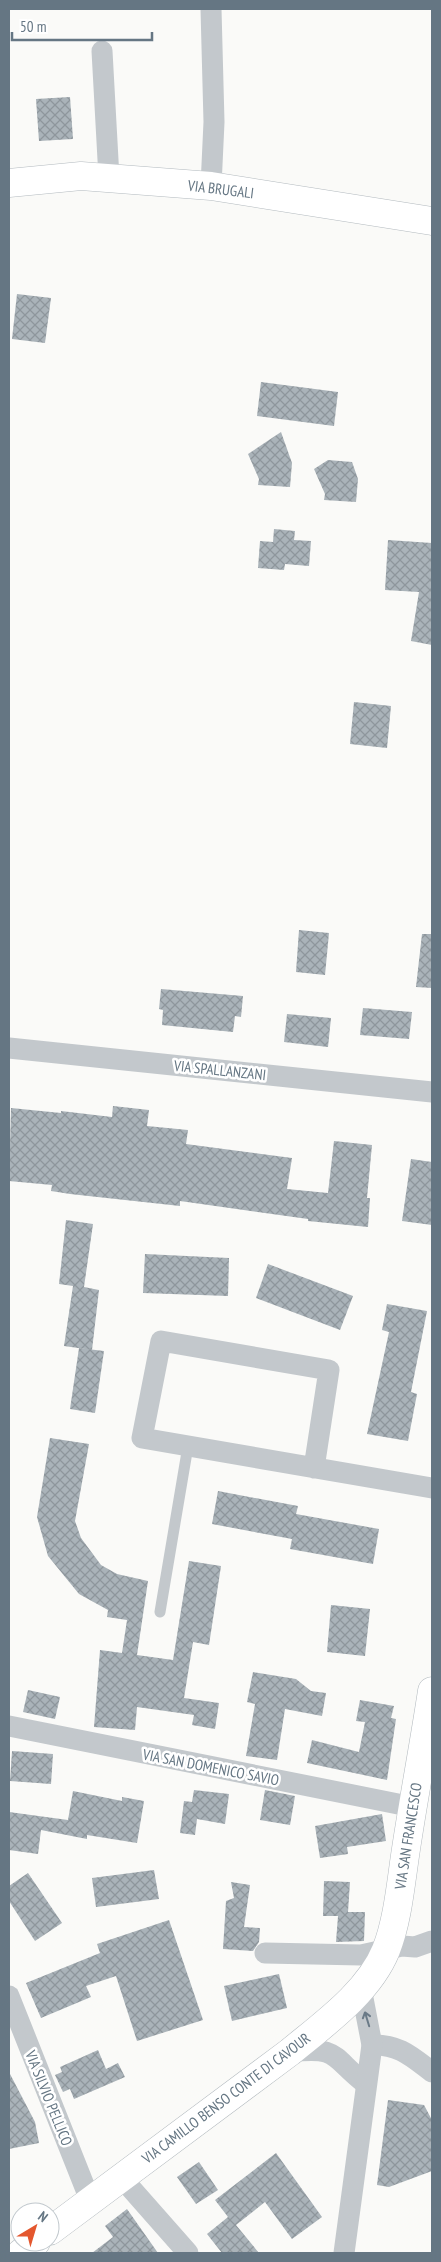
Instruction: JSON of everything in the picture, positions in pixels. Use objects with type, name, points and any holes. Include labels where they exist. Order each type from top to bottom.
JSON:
[{"type":"street","points":[[211,9],[214,122],[211,186]]},
{"type":"street","points":[[102,51],[109,178]]},
{"type":"street","name":"VIA BRUGALI","points":[[9,183],[81,176],[211,186],[432,221]]},
{"type":"street","name":"VIA SPALLANZANI","points":[[9,1048],[432,1092]]},
{"type":"street","points":[[314,1468],[329,1370],[161,1342],[142,1438],[314,1468],[432,1488]]},
{"type":"street","name":"VIA SAN FRANCESCO","points":[[386,1950],[398,1904],[432,1691]]},
{"type":"street","name":"VIA SAN DOMENICO SAVIO","points":[[9,1726],[413,1807]]},
{"type":"street","points":[[265,1953],[362,1955],[402,1946],[415,1947],[432,1941]]},
{"type":"street","name":"VIA CAMILLO BENSO CONTE DI CAVOUR","points":[[60,2223],[328,2022],[361,1988],[386,1950]]},
{"type":"street","points":[[344,2253],[372,2045],[361,1988]]},
{"type":"street","name":"VIA SILVIO PELLICO","points":[[9,1996],[90,2200]]},
{"type":"street","points":[[372,2045],[388,2044],[410,2056],[432,2072]]},
{"type":"street","points":[[290,2052],[317,2049],[336,2055],[366,2084]]},
{"type":"street","points":[[121,2177],[188,2253]]},
{"type":"lane","points":[[160,1612],[188,1446]]},
{"type":"building","points":[[70,97],[73,139],[39,141],[36,99]]},
{"type":"building","points":[[17,294],[51,298],[45,343],[12,339]]},
{"type":"building","points":[[261,382],[338,392],[334,426],[257,416]]},
{"type":"building","points":[[281,432],[292,463],[290,487],[258,485],[259,479],[248,454]]},
{"type":"building","points":[[328,460],[352,462],[358,479],[356,502],[324,500],[325,494],[314,469]]},
{"type":"building","points":[[274,529],[295,531],[294,540],[311,541],[309,566],[285,564],[284,570],[258,568],[260,541],[273,542]]},
{"type":"building","points":[[388,540],[432,543],[432,645],[411,641],[419,592],[385,590]]},
{"type":"building","points":[[354,702],[391,706],[387,748],[350,744]]},
{"type":"building","points":[[299,930],[329,933],[325,975],[296,972]]},
{"type":"building","points":[[422,934],[432,934],[432,988],[416,987]]},
{"type":"building","points":[[161,989],[243,996],[241,1017],[235,1016],[233,1032],[162,1025],[163,1010],[159,1009]]},
{"type":"building","points":[[363,1008],[412,1012],[409,1039],[360,1035]]},
{"type":"building","points":[[287,1014],[331,1018],[328,1047],[284,1042]]},
{"type":"building","points":[[113,1106],[149,1110],[147,1126],[188,1130],[186,1144],[292,1158],[287,1189],[328,1193],[334,1141],[372,1145],[367,1198],[370,1198],[368,1227],[308,1221],[308,1219],[180,1201],[180,1206],[70,1194],[51,1191],[52,1185],[9,1181],[11,1108],[112,1117]]},
{"type":"building","points":[[411,1159],[432,1162],[432,1225],[402,1221]]},
{"type":"building","points":[[66,1220],[93,1224],[84,1287],[99,1290],[92,1350],[64,1346],[73,1286],[59,1284]]},
{"type":"building","points":[[145,1254],[229,1258],[228,1296],[143,1293]]},
{"type":"building","points":[[268,1264],[353,1296],[340,1330],[256,1298]]},
{"type":"building","points":[[387,1304],[427,1311],[411,1392],[417,1394],[408,1441],[367,1434],[389,1332],[382,1330]]},
{"type":"building","points":[[79,1348],[104,1351],[95,1413],[70,1409]]},
{"type":"building","points":[[50,1438],[89,1444],[75,1521],[81,1538],[101,1565],[117,1574],[148,1581],[137,1655],[173,1660],[189,1561],[221,1566],[209,1645],[193,1642],[184,1698],[219,1703],[215,1729],[192,1725],[194,1715],[137,1707],[135,1730],[94,1727],[100,1650],[122,1653],[127,1620],[107,1617],[108,1610],[79,1594],[48,1556],[37,1517]]},
{"type":"building","points":[[218,1491],[298,1506],[296,1514],[379,1529],[373,1564],[290,1549],[292,1539],[212,1524]]},
{"type":"building","points":[[331,1605],[370,1609],[365,1656],[327,1652]]},
{"type":"building","points":[[253,1672],[296,1679],[311,1691],[326,1693],[322,1716],[285,1709],[277,1760],[246,1756],[255,1704],[247,1702]]},
{"type":"building","points":[[28,1690],[60,1697],[55,1719],[23,1712]]},
{"type":"building","points":[[360,1700],[394,1706],[391,1718],[396,1719],[387,1780],[307,1763],[312,1740],[359,1752],[365,1722],[356,1721]]},
{"type":"building","points":[[12,1751],[53,1754],[51,1784],[10,1781]]},
{"type":"building","points":[[194,1790],[229,1794],[225,1824],[197,1819],[195,1835],[180,1833],[184,1801],[192,1802]]},
{"type":"building","points":[[265,1790],[295,1796],[290,1825],[260,1820]]},
{"type":"building","points":[[73,1791],[122,1801],[122,1797],[144,1801],[137,1843],[87,1835],[87,1839],[41,1830],[38,1854],[9,1850],[9,1812],[68,1820]]},
{"type":"building","points":[[382,1814],[386,1841],[347,1847],[348,1854],[320,1858],[315,1826]]},
{"type":"building","points":[[154,1870],[159,1899],[96,1907],[92,1878]]},
{"type":"building","points":[[28,1873],[62,1923],[35,1941],[9,1901],[9,1886]]},
{"type":"building","points":[[324,1881],[350,1882],[348,1912],[365,1912],[364,1941],[336,1942],[338,1916],[323,1916]]},
{"type":"building","points":[[231,1882],[250,1885],[244,1927],[260,1928],[259,1942],[253,1951],[223,1949],[226,1901],[234,1898]]},
{"type":"building","points":[[169,1920],[203,2020],[137,2041],[116,1976],[86,1986],[91,1997],[41,2018],[26,1983],[100,1953],[97,1944]]},
{"type":"building","points":[[279,1974],[287,2008],[232,2021],[224,1986]]},
{"type":"building","points":[[98,2050],[106,2069],[118,2063],[125,2077],[74,2099],[70,2089],[63,2092],[55,2075],[62,2072],[60,2067]]},
{"type":"building","points":[[9,2072],[35,2122],[39,2143],[9,2149]]},
{"type":"building","points":[[388,2100],[424,2105],[432,2120],[432,2171],[389,2187],[377,2185]]},
{"type":"building","points":[[276,2153],[322,2217],[292,2239],[265,2202],[236,2225],[259,2253],[222,2253],[207,2234],[228,2217],[215,2200]]},
{"type":"building","points":[[199,2162],[218,2190],[196,2204],[177,2177]]},
{"type":"building","points":[[127,2209],[158,2253],[92,2253],[113,2237],[105,2226]]}]
